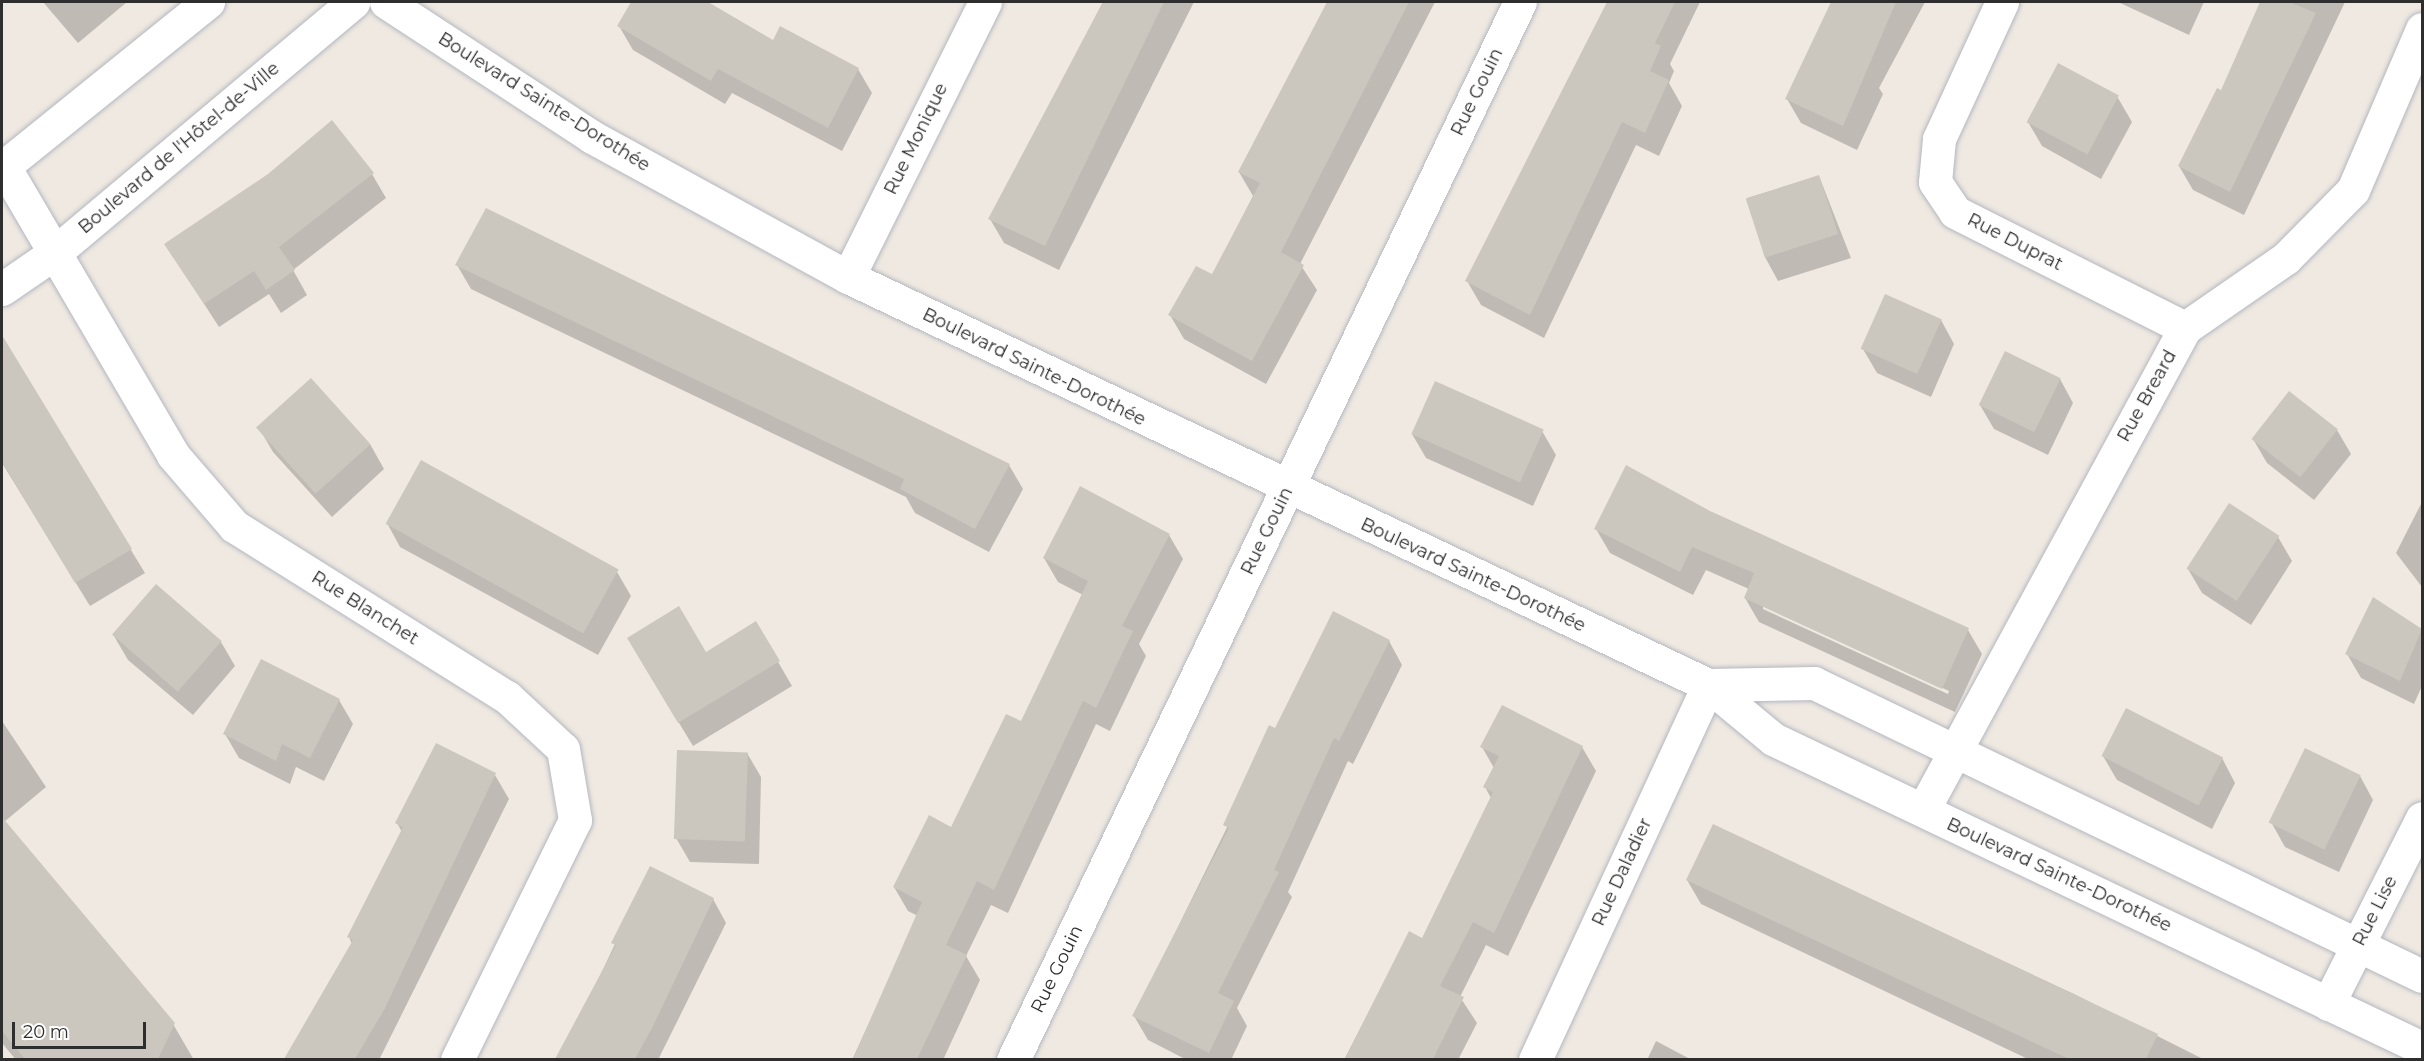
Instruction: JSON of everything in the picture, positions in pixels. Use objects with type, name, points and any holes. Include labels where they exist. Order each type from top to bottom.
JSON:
[{"type":"street","points":[[2,165],[208,2]]},
{"type":"street","name":"Boulevard de l'Hôtel-de-Ville","points":[[2,289],[53,254],[353,2]]},
{"type":"street","name":"Boulevard Sainte-Dorothée","points":[[386,2],[592,136],[848,278],[1288,489],[1708,685],[1773,739],[2422,1048]]},
{"type":"street","name":"Rue Monique","points":[[848,278],[985,2]]},
{"type":"street","name":"Rue Gouin","points":[[1013,1059],[1520,2]]},
{"type":"street","name":"Rue Duprat","points":[[2002,2],[1939,139],[1935,182],[1955,212],[2185,328]]},
{"type":"street","name":"Rue Breard","points":[[1923,810],[1952,750],[2185,328],[2286,258],[2353,190],[2422,29]]},
{"type":"street","name":"Rue Blanchet","points":[[2,165],[173,455],[234,526],[507,697],[563,749],[575,820],[457,1059]]},
{"type":"street","name":"Boulevard Sainte-Dorothée","points":[[1708,685],[1814,683],[2422,976]]},
{"type":"street","name":"Rue Daladier","points":[[1535,1059],[1708,685]]},
{"type":"street","name":"Rue Lise","points":[[2328,1004],[2422,818]]},
{"type":"building","points":[[631,2],[708,2],[773,40],[780,26],[859,68],[828,128],[718,69],[711,81],[617,26]]},
{"type":"building","points":[[1103,2],[1164,2],[1045,246],[988,219]]},
{"type":"building","points":[[1327,2],[1409,2],[1281,252],[1304,265],[1252,361],[1168,315],[1196,266],[1212,274],[1260,183],[1238,172]]},
{"type":"building","points":[[1607,2],[1675,2],[1655,43],[1661,46],[1650,71],[1669,80],[1645,133],[1622,122],[1530,315],[1465,281]]},
{"type":"building","points":[[1831,2],[1896,2],[1843,126],[1785,99]]},
{"type":"building","points":[[2260,2],[2289,2],[2316,13],[2230,192],[2178,166],[2217,88],[2221,90]]},
{"type":"building","points":[[2058,63],[2119,95],[2087,155],[2027,122]]},
{"type":"building","points":[[332,120],[374,173],[279,247],[295,270],[266,290],[254,271],[204,304],[164,244],[268,174]]},
{"type":"building","points":[[1819,175],[1838,234],[1765,258],[1746,199]]},
{"type":"building","points":[[486,208],[1010,464],[975,529],[900,489],[904,479],[455,265]]},
{"type":"building","points":[[1885,294],[1942,319],[1917,374],[1861,349]]},
{"type":"building","points":[[2,335],[132,549],[75,583],[2,462]]},
{"type":"building","points":[[2005,351],[2061,378],[2034,432],[1979,405]]},
{"type":"building","points":[[311,378],[371,444],[316,494],[256,428]]},
{"type":"building","points":[[1435,381],[1544,429],[1520,482],[1411,434]]},
{"type":"building","points":[[2289,391],[2338,429],[2300,477],[2251,439]]},
{"type":"building","points":[[421,460],[619,570],[583,633],[386,524]]},
{"type":"building","points":[[1626,465],[1710,511],[1969,628],[1942,689],[1744,598],[1754,573],[1692,547],[1680,572],[1594,529]]},
{"type":"building","points":[[1080,486],[1170,534],[1122,626],[1133,631],[1096,708],[1083,701],[994,890],[977,881],[946,945],[967,955],[917,1059],[853,1059],[922,902],[893,887],[929,815],[951,827],[1006,714],[1021,721],[1088,581],[1043,558]]},
{"type":"building","points":[[2229,503],[2279,536],[2237,601],[2187,568]]},
{"type":"building","points":[[156,584],[222,641],[178,692],[112,635]]},
{"type":"building","points":[[2373,597],[2422,629],[2400,681],[2345,654]]},
{"type":"building","points":[[679,606],[706,652],[756,621],[780,661],[678,723],[627,638]]},
{"type":"building","points":[[1333,611],[1390,640],[1339,741],[1334,738],[1274,870],[1279,872],[1218,993],[1234,1001],[1209,1053],[1132,1016],[1229,828],[1223,825],[1269,725],[1275,728]]},
{"type":"building","points":[[261,659],[340,699],[310,758],[282,744],[276,761],[223,734]]},
{"type":"building","points":[[1502,705],[1583,746],[1494,933],[1473,922],[1440,986],[1464,997],[1433,1059],[1345,1059],[1409,931],[1422,938],[1493,792],[1483,787],[1499,756],[1480,747]]},
{"type":"building","points":[[2126,708],[2223,757],[2199,806],[2101,756]]},
{"type":"building","points":[[436,743],[496,773],[385,1008],[355,1059],[284,1059],[353,940],[347,937],[403,827],[395,823]]},
{"type":"building","points":[[2305,748],[2361,775],[2324,850],[2269,823]]},
{"type":"building","points":[[677,750],[748,752],[745,841],[674,839]]},
{"type":"building","points":[[2,817],[175,1023],[158,1059],[25,1059],[2,1031]]},
{"type":"building","points":[[1713,824],[2158,1034],[2146,1059],[2069,1059],[1686,880]]},
{"type":"building","points":[[650,866],[714,898],[653,1026],[635,1059],[555,1059],[616,945],[611,943]]}]
